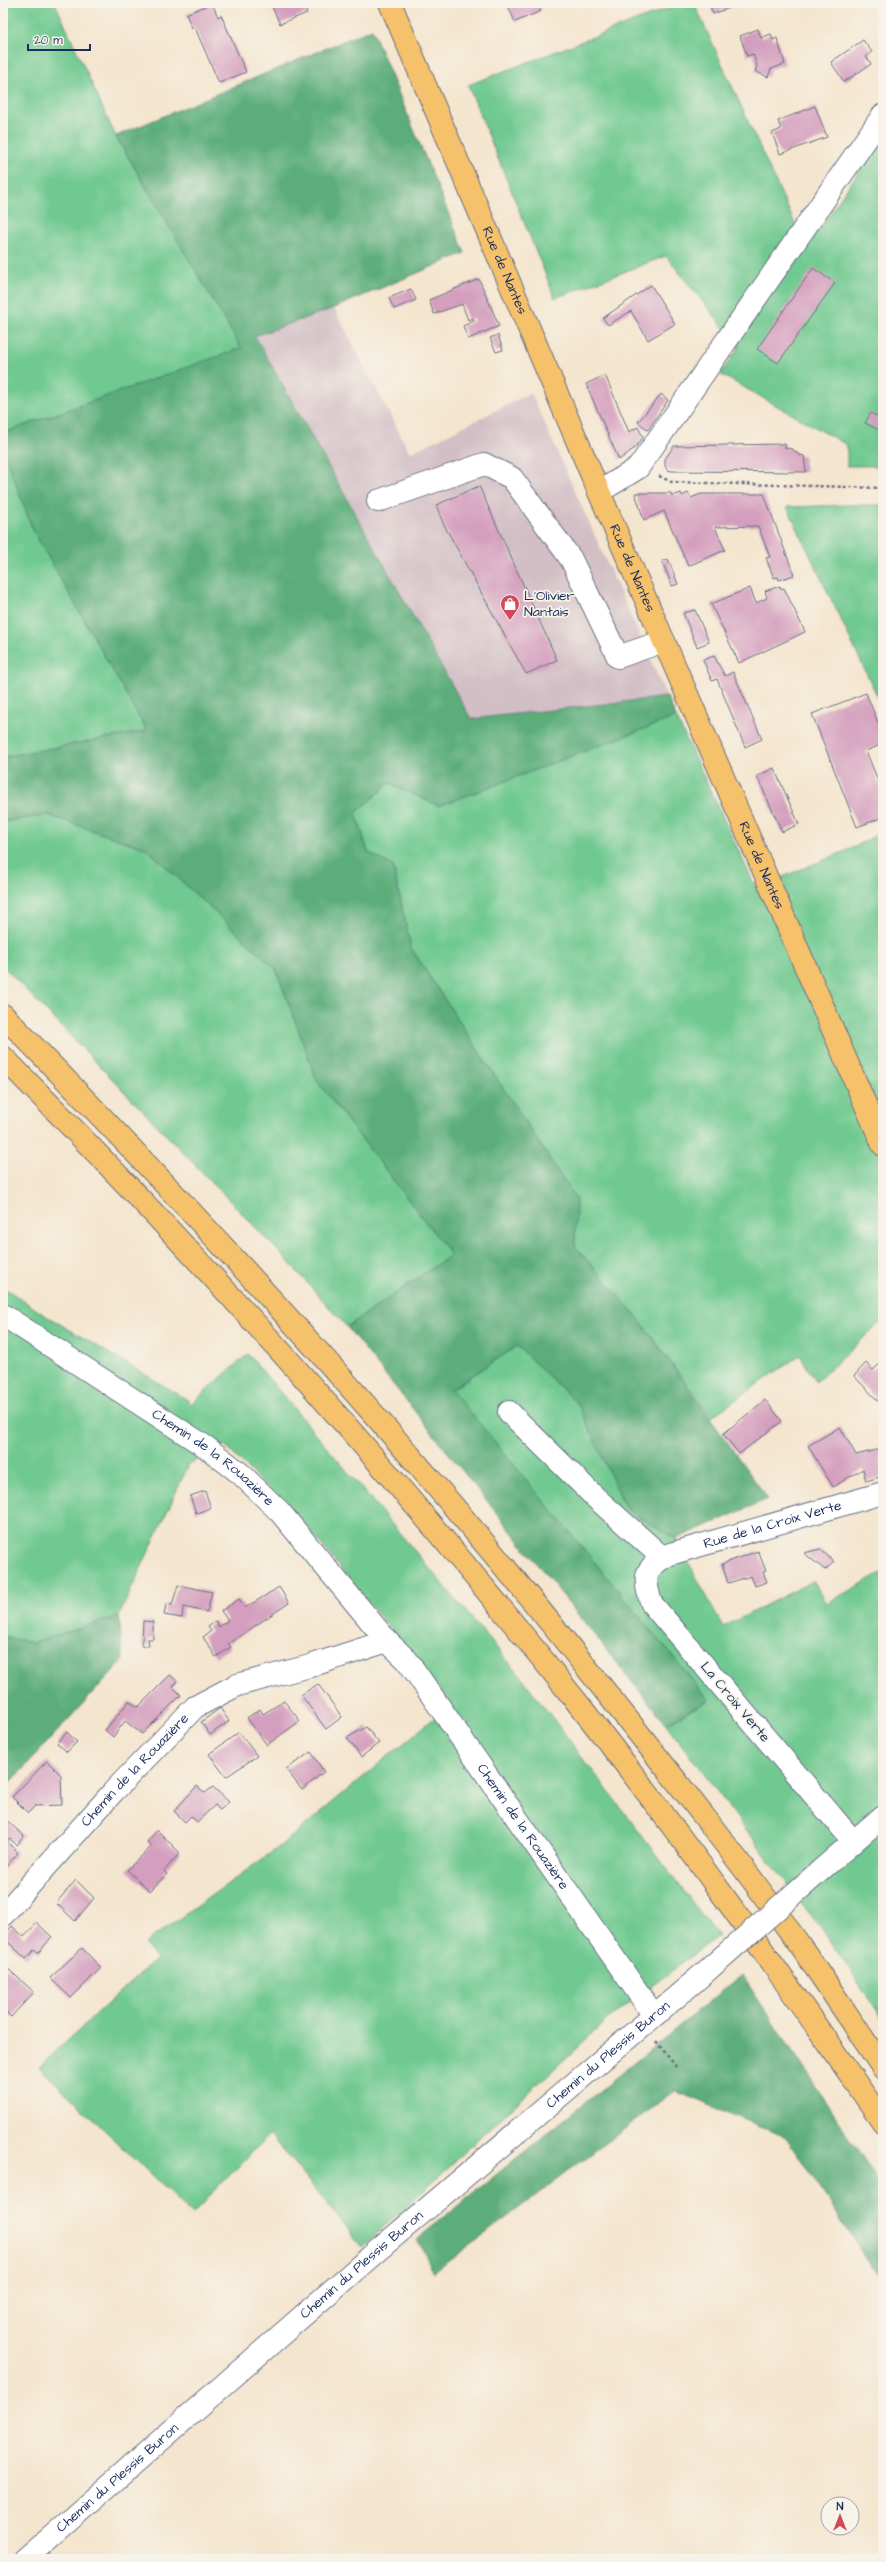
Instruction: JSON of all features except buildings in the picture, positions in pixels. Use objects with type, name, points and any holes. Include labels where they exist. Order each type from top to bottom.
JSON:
[{"type":"main road","name":"Rue de Nantes","points":[[390,3],[599,492],[881,1143]]},
{"type":"main road","points":[[3,1015],[134,1150],[248,1272],[353,1389],[485,1542],[586,1666],[734,1855],[806,1954],[883,2068]]},
{"type":"main road","points":[[3,1057],[131,1190],[266,1336],[477,1579],[576,1701],[670,1823],[816,2025],[883,2122]]},
{"type":"street","points":[[599,492],[638,468],[883,115]]},
{"type":"street","points":[[378,501],[484,464],[512,478],[571,559],[618,657],[664,641]]},
{"type":"street","name":"Chemin de la Rouazière","points":[[3,1315],[206,1447],[241,1474],[280,1512],[387,1641],[407,1660],[648,2007],[650,2020]]},
{"type":"street","points":[[509,1412],[597,1498],[663,1558]]},
{"type":"street","name":"Rue de la Croix Verte","points":[[663,1558],[883,1493]]},
{"type":"street","name":"La Croix Verte","points":[[663,1558],[655,1562],[646,1576],[646,1589],[652,1604],[853,1842]]},
{"type":"street","name":"Chemin de la Rouazière","points":[[3,1915],[114,1791],[195,1707],[236,1685],[310,1666],[387,1641]]},
{"type":"street","points":[[853,1842],[883,1816]]},
{"type":"street","name":"Chemin du Plessis Buron","points":[[25,2559],[370,2257],[650,2020],[853,1842]]},
{"type":"path","points":[[638,468],[672,482],[883,488]]},
{"type":"path","points":[[650,2020],[677,2068]]},
{"type":"shaded area","points":[[334,308],[410,453],[531,393],[667,697],[471,719],[255,336]]},
{"type":"green space","points":[[3,3],[55,3],[116,137],[242,348],[3,433]]},
{"type":"green space","points":[[682,3],[694,3],[806,248],[883,137],[883,466],[847,466],[847,445],[720,374],[739,347],[666,256],[555,298],[468,85]]},
{"type":"green space","points":[[372,29],[465,253],[334,308],[255,336],[471,719],[667,697],[676,717],[439,806],[389,783],[356,813],[368,852],[393,866],[411,948],[576,1199],[575,1246],[638,1318],[768,1499],[676,1539],[626,1509],[578,1404],[517,1346],[451,1389],[709,1700],[666,1724],[347,1327],[451,1255],[317,1081],[276,969],[147,849],[48,815],[3,822],[3,757],[147,731],[33,530],[3,450],[3,433],[241,348],[116,136]]},
{"type":"green space","points":[[3,450],[33,530],[147,731],[3,757]]},
{"type":"green space","points":[[883,505],[883,708],[787,507]]},
{"type":"green space","points":[[676,717],[756,888],[855,847],[883,831],[883,1320],[816,1382],[800,1355],[711,1417],[638,1318],[574,1246],[576,1199],[411,948],[393,866],[368,852],[356,813],[389,783],[439,806]]},
{"type":"green space","points":[[48,815],[147,849],[276,969],[317,1081],[451,1255],[347,1327],[283,1256],[3,966],[3,822]]},
{"type":"green space","points":[[3,1287],[43,1314],[188,1400],[191,1404],[248,1354],[523,1679],[718,1936],[608,2019],[362,2247],[270,2134],[192,2214],[39,2067],[156,1959],[144,1944],[279,1847],[451,1704],[306,1526],[224,1445],[189,1464],[119,1616],[32,1643],[3,1636]]},
{"type":"green space","points":[[517,1346],[578,1404],[626,1509],[676,1539],[723,1627],[813,1581],[827,1603],[883,1572],[883,2019],[825,1934],[666,1724],[709,1700],[451,1390]]},
{"type":"green space","points":[[119,1616],[123,1660],[10,1783],[3,1777],[3,1636],[32,1643]]},
{"type":"green space","points":[[742,1975],[883,2188],[883,2283],[786,2137],[675,2091],[434,2272],[417,2239]]},
{"type":"place","name":"L'Olivier Nantais","points":[[510,621]]}]
